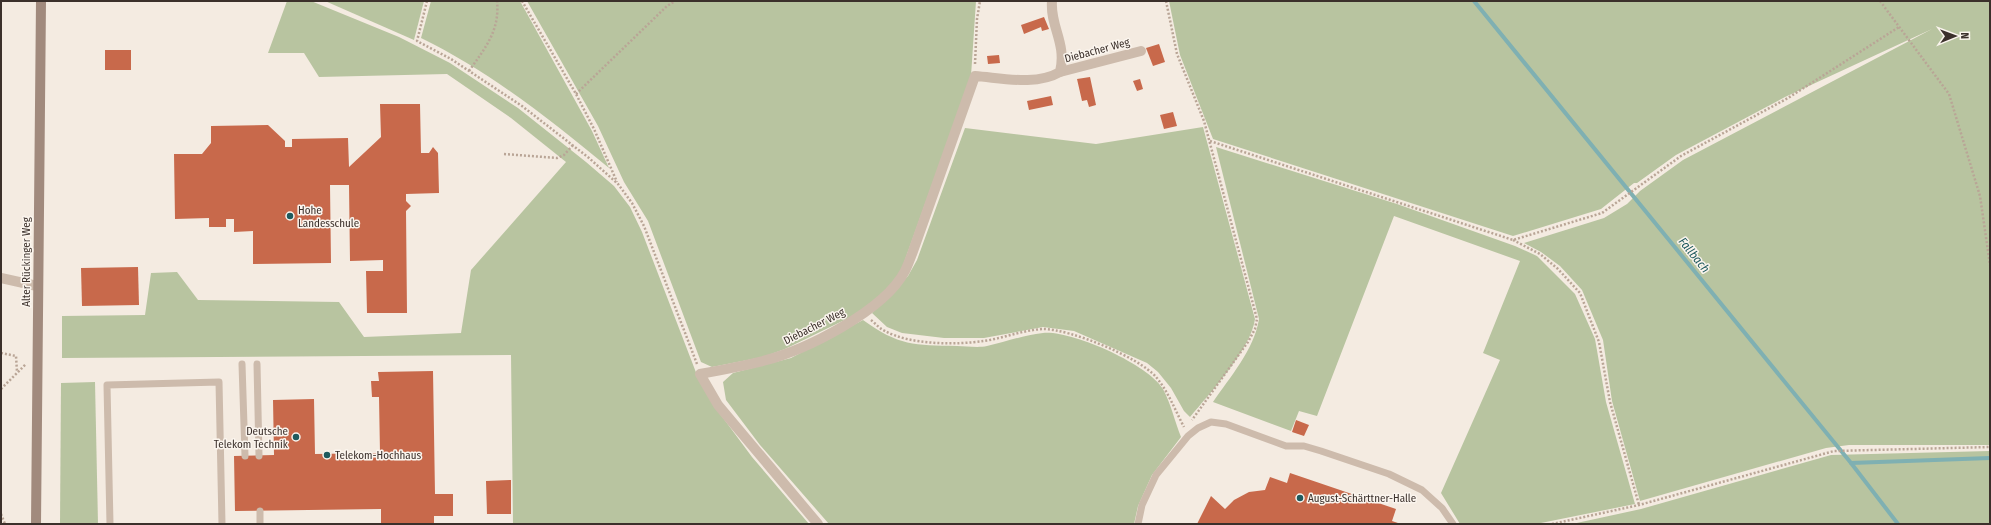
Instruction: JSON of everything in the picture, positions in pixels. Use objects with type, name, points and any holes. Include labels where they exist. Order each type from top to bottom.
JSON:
[{"type":"street","name":"Alter Rückinger Weg","points":[[36,524],[41,1]]},
{"type":"street","name":"Diebacher Weg","points":[[1052,1],[1052,12],[1062,49],[1063,60],[1060,72]]},
{"type":"street","name":"Diebacher Weg","points":[[700,374],[764,360],[787,353],[864,314],[891,288],[905,272],[975,76],[1021,80],[1053,76],[1060,72],[1141,51]]},
{"type":"street","points":[[1,278],[38,286]]},
{"type":"street","points":[[700,374],[718,405],[818,524]]},
{"type":"lane","points":[[242,364],[244,456]]},
{"type":"lane","points":[[257,364],[259,456]]},
{"type":"lane","points":[[110,524],[106,385],[219,382],[222,524]]},
{"type":"lane","points":[[1138,524],[1142,505],[1156,475],[1188,436],[1205,423],[1218,422],[1286,446],[1304,446],[1321,450],[1389,474],[1422,490],[1442,508],[1453,524]]},
{"type":"lane","points":[[260,511],[260,524]]},
{"type":"path","points":[[427,1],[417,41],[451,59],[522,106],[573,145],[618,184],[632,203],[644,226],[700,374]]},
{"type":"path","points":[[469,71],[493,36],[496,23],[497,1]]},
{"type":"path","points":[[522,1],[576,94],[594,129],[618,184]]},
{"type":"path","points":[[576,94],[674,1]]},
{"type":"path","points":[[975,76],[977,19],[980,1]]},
{"type":"path","points":[[1166,1],[1177,54],[1204,121],[1257,319],[1255,329],[1248,342],[1215,390],[1193,417],[1188,436]]},
{"type":"path","points":[[1880,1],[1949,94],[1980,196],[1990,265]]},
{"type":"path","points":[[1513,240],[1602,213],[1681,156],[1788,98],[1899,27]]},
{"type":"path","points":[[1210,141],[1513,240],[1540,254],[1558,269],[1580,293],[1599,342],[1610,402],[1639,505]]},
{"type":"path","points":[[504,154],[557,158],[564,155],[573,145]]},
{"type":"path","points":[[864,314],[884,331],[901,338],[918,341],[966,343],[984,341],[1043,329],[1073,333],[1122,355],[1155,375],[1165,388],[1188,436]]},
{"type":"path","points":[[1,354],[16,356],[17,372]]},
{"type":"path","points":[[1,389],[37,354]]},
{"type":"path","points":[[1552,524],[1639,505],[1834,451],[1990,447]]},
{"type":"path","points":[[1,514],[5,524]]},
{"type":"green space","points":[[287,1],[311,1],[399,37],[450,63],[518,108],[614,186],[630,207],[642,232],[697,375],[715,407],[752,457],[809,524],[513,524],[511,355],[62,358],[62,316],[145,315],[151,273],[177,272],[198,300],[339,302],[364,337],[461,333],[471,270],[566,162],[511,118],[447,74],[319,77],[304,53],[268,53]]},
{"type":"green space","points":[[325,1],[424,1],[414,40]]},
{"type":"green space","points":[[431,1],[520,1],[592,131],[609,168],[519,97],[471,65],[421,38]]},
{"type":"green space","points":[[527,1],[976,1],[971,76],[901,271],[889,287],[861,312],[785,349],[763,357],[712,367],[701,362],[648,221],[624,182],[598,126]]},
{"type":"green space","points":[[1169,1],[1990,1],[1990,445],[1849,445],[1826,448],[1640,501],[1612,401],[1603,340],[1582,290],[1560,266],[1541,252],[1524,243],[1604,218],[1627,204],[1640,191],[1683,160],[1932,29],[1785,97],[1676,155],[1637,183],[1634,183],[1601,209],[1513,236],[1213,139],[1180,55]]},
{"type":"green space","points":[[1203,127],[1255,319],[1252,331],[1238,357],[1190,417],[1184,411],[1171,388],[1158,372],[1147,363],[1074,331],[1043,327],[984,338],[944,338],[902,333],[887,327],[872,313],[908,276],[917,260],[965,128],[1096,144]]},
{"type":"green space","points":[[1216,147],[1397,204],[1515,246],[1537,256],[1575,294],[1595,339],[1606,402],[1635,504],[1536,524],[1460,524],[1441,493],[1500,360],[1483,353],[1520,261],[1394,216],[1317,416],[1299,411],[1291,431],[1213,402],[1247,352],[1252,342],[1259,319]]},
{"type":"green space","points":[[863,320],[876,329],[897,339],[929,345],[983,347],[1036,334],[1056,334],[1071,337],[1108,350],[1142,369],[1155,379],[1163,389],[1181,437],[1152,475],[1138,506],[1134,524],[829,524],[760,445],[726,400],[723,382],[733,373],[791,358]]},
{"type":"green space","points":[[95,382],[98,524],[60,524],[61,383]]},
{"type":"green space","points":[[1990,451],[1990,524],[1572,524],[1641,509],[1831,455]]},
{"type":"building","points":[[1044,17],[1049,29],[1042,31],[1041,27],[1024,34],[1021,25]]},
{"type":"building","points":[[1159,44],[1165,62],[1153,66],[1146,48]]},
{"type":"building","points":[[105,50],[131,50],[131,70],[105,70]]},
{"type":"building","points":[[999,55],[1000,63],[988,64],[987,56]]},
{"type":"building","points":[[1090,77],[1096,105],[1089,107],[1087,100],[1082,101],[1077,79]]},
{"type":"building","points":[[1140,79],[1143,89],[1137,91],[1133,81]]},
{"type":"building","points":[[1051,96],[1053,105],[1029,110],[1027,101]]},
{"type":"building","points":[[380,104],[420,104],[421,153],[429,153],[433,147],[438,153],[439,193],[406,194],[406,201],[411,206],[406,211],[407,313],[367,313],[366,271],[383,271],[383,260],[350,261],[349,185],[330,185],[331,263],[253,264],[253,231],[234,232],[234,219],[226,219],[226,227],[209,227],[209,218],[175,219],[174,154],[202,154],[211,143],[211,126],[268,125],[285,141],[285,147],[292,147],[292,139],[348,138],[349,167],[381,137]]},
{"type":"building","points":[[1173,112],[1177,126],[1164,129],[1160,115]]},
{"type":"building","points":[[138,267],[139,305],[82,306],[81,268]]},
{"type":"building","points":[[433,371],[435,494],[453,494],[453,516],[434,516],[434,524],[381,524],[381,509],[235,511],[234,456],[274,455],[273,400],[314,399],[315,454],[380,453],[379,397],[372,397],[371,381],[379,381],[378,372]]},
{"type":"building","points":[[1296,420],[1309,425],[1304,436],[1292,432]]},
{"type":"building","name":"August-Schärttner-Halle","points":[[1290,473],[1396,509],[1392,521],[1401,524],[1197,524],[1211,496],[1225,509],[1234,500],[1249,492],[1265,490],[1270,477],[1287,483]]},
{"type":"building","points":[[511,480],[511,514],[487,514],[486,481]]},
{"type":"waterway","name":"Fallbach","points":[[1474,1],[1851,463],[1898,524]]},
{"type":"waterway","points":[[1851,463],[1990,458]]},
{"type":"place","name":"Hohe Landesschule","points":[[290,216]]},
{"type":"place","name":"Deutsche Telekom Technik","points":[[296,437]]},
{"type":"place","name":"Telekom-Hochhaus","points":[[327,455]]},
{"type":"place","name":"August-Schärttner-Halle","points":[[1300,498]]}]
